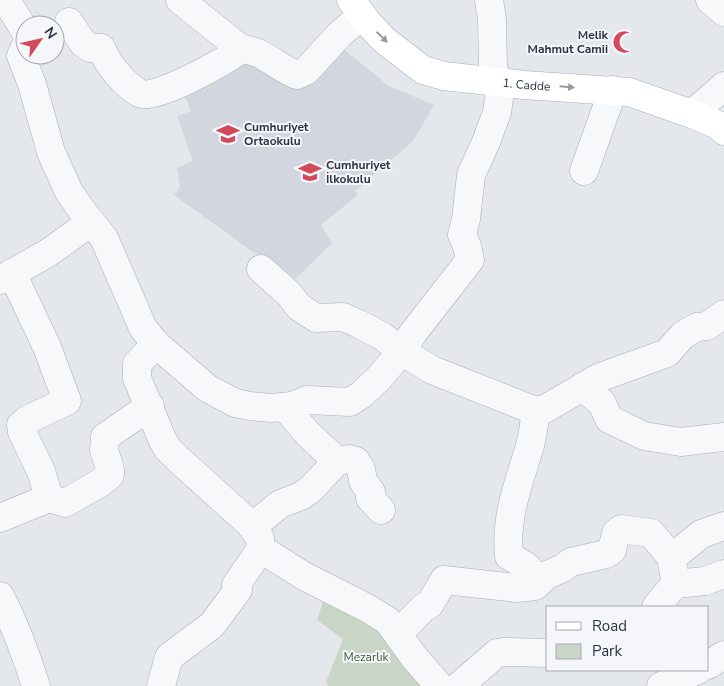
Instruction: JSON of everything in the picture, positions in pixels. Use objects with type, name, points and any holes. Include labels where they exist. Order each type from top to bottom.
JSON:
[{"type":"main road","name":"1. Cadde","points":[[356,8],[384,40],[423,70],[444,76],[497,82],[629,92],[692,114],[718,126],[724,131]]},
{"type":"street","points":[[6,0],[15,15]]},
{"type":"street","points":[[180,0],[241,49],[250,49],[261,53],[290,73],[297,75],[306,71],[339,35],[356,8]]},
{"type":"street","points":[[25,65],[32,84],[51,152],[69,192],[104,238],[143,328],[156,344],[207,388],[235,402],[257,407],[292,406],[307,400],[350,402],[361,395],[378,379],[470,260],[467,246],[462,236],[471,175],[497,112],[500,92],[493,67],[493,36],[489,0]]},
{"type":"street","points":[[710,0],[724,12]]},
{"type":"street","points":[[69,22],[82,43],[90,48],[101,48],[106,59],[119,76],[142,94],[150,95],[188,80],[234,56],[241,49]]},
{"type":"street","points":[[692,114],[724,86]]},
{"type":"street","points":[[584,171],[613,90]]},
{"type":"street","points":[[49,498],[41,471],[22,432],[21,425],[27,420],[66,401],[47,347],[6,276],[48,253],[91,222]]},
{"type":"street","points":[[261,269],[289,294],[299,307],[316,318],[343,317],[382,336],[401,351],[432,370],[536,411],[545,409],[612,372],[667,353],[684,335],[698,326],[707,326],[724,314]]},
{"type":"street","points":[[156,344],[137,364],[137,378],[168,449],[257,538],[304,576],[369,609],[388,621],[414,657],[439,686]]},
{"type":"street","points":[[582,387],[602,403],[609,419],[644,436],[681,442],[724,437]]},
{"type":"street","points":[[0,518],[49,498],[65,503],[100,483],[110,475],[104,450],[105,437],[150,406]]},
{"type":"street","points":[[285,406],[308,433],[337,461]]},
{"type":"street","points":[[536,411],[529,448],[520,472],[509,517],[508,544],[509,556],[526,566],[539,582]]},
{"type":"street","points":[[161,686],[169,657],[212,624],[238,590],[236,585],[257,538],[280,504],[301,496],[311,489],[337,461],[349,459],[356,462],[361,469],[363,481],[371,492],[370,498],[381,510]]},
{"type":"street","points":[[656,606],[690,541],[701,534],[724,526]]},
{"type":"street","points":[[398,634],[423,608],[430,604],[444,580],[517,588],[535,586],[547,575],[571,562],[606,554],[612,550],[616,533],[622,529],[651,533],[673,571],[705,581],[724,574]]},
{"type":"street","points":[[0,596],[24,648],[36,686]]},
{"type":"street","points":[[459,686],[497,653],[546,653]]},
{"type":"street","points":[[709,664],[724,655]]},
{"type":"street","points":[[668,685],[696,671]]},
{"type":"shaded area","name":"Cumhuriyet İlkokulu","points":[[342,48],[389,86],[434,105],[413,141],[355,191],[358,195],[321,225],[332,243],[293,281],[174,195],[180,187],[177,168],[193,161],[177,116],[191,111],[182,90],[249,59],[303,86]]},
{"type":"green space","name":"Mezarlık","points":[[325,596],[377,626],[426,686],[329,686],[326,682],[343,639],[317,620]]},
{"type":"place","name":"Melik Mahmut Camii","points":[[624,42]]},
{"type":"place","name":"Cumhuriyet Ortaokulu","points":[[228,134]]},
{"type":"place","name":"Cumhuriyet İlkokulu","points":[[310,172]]}]
